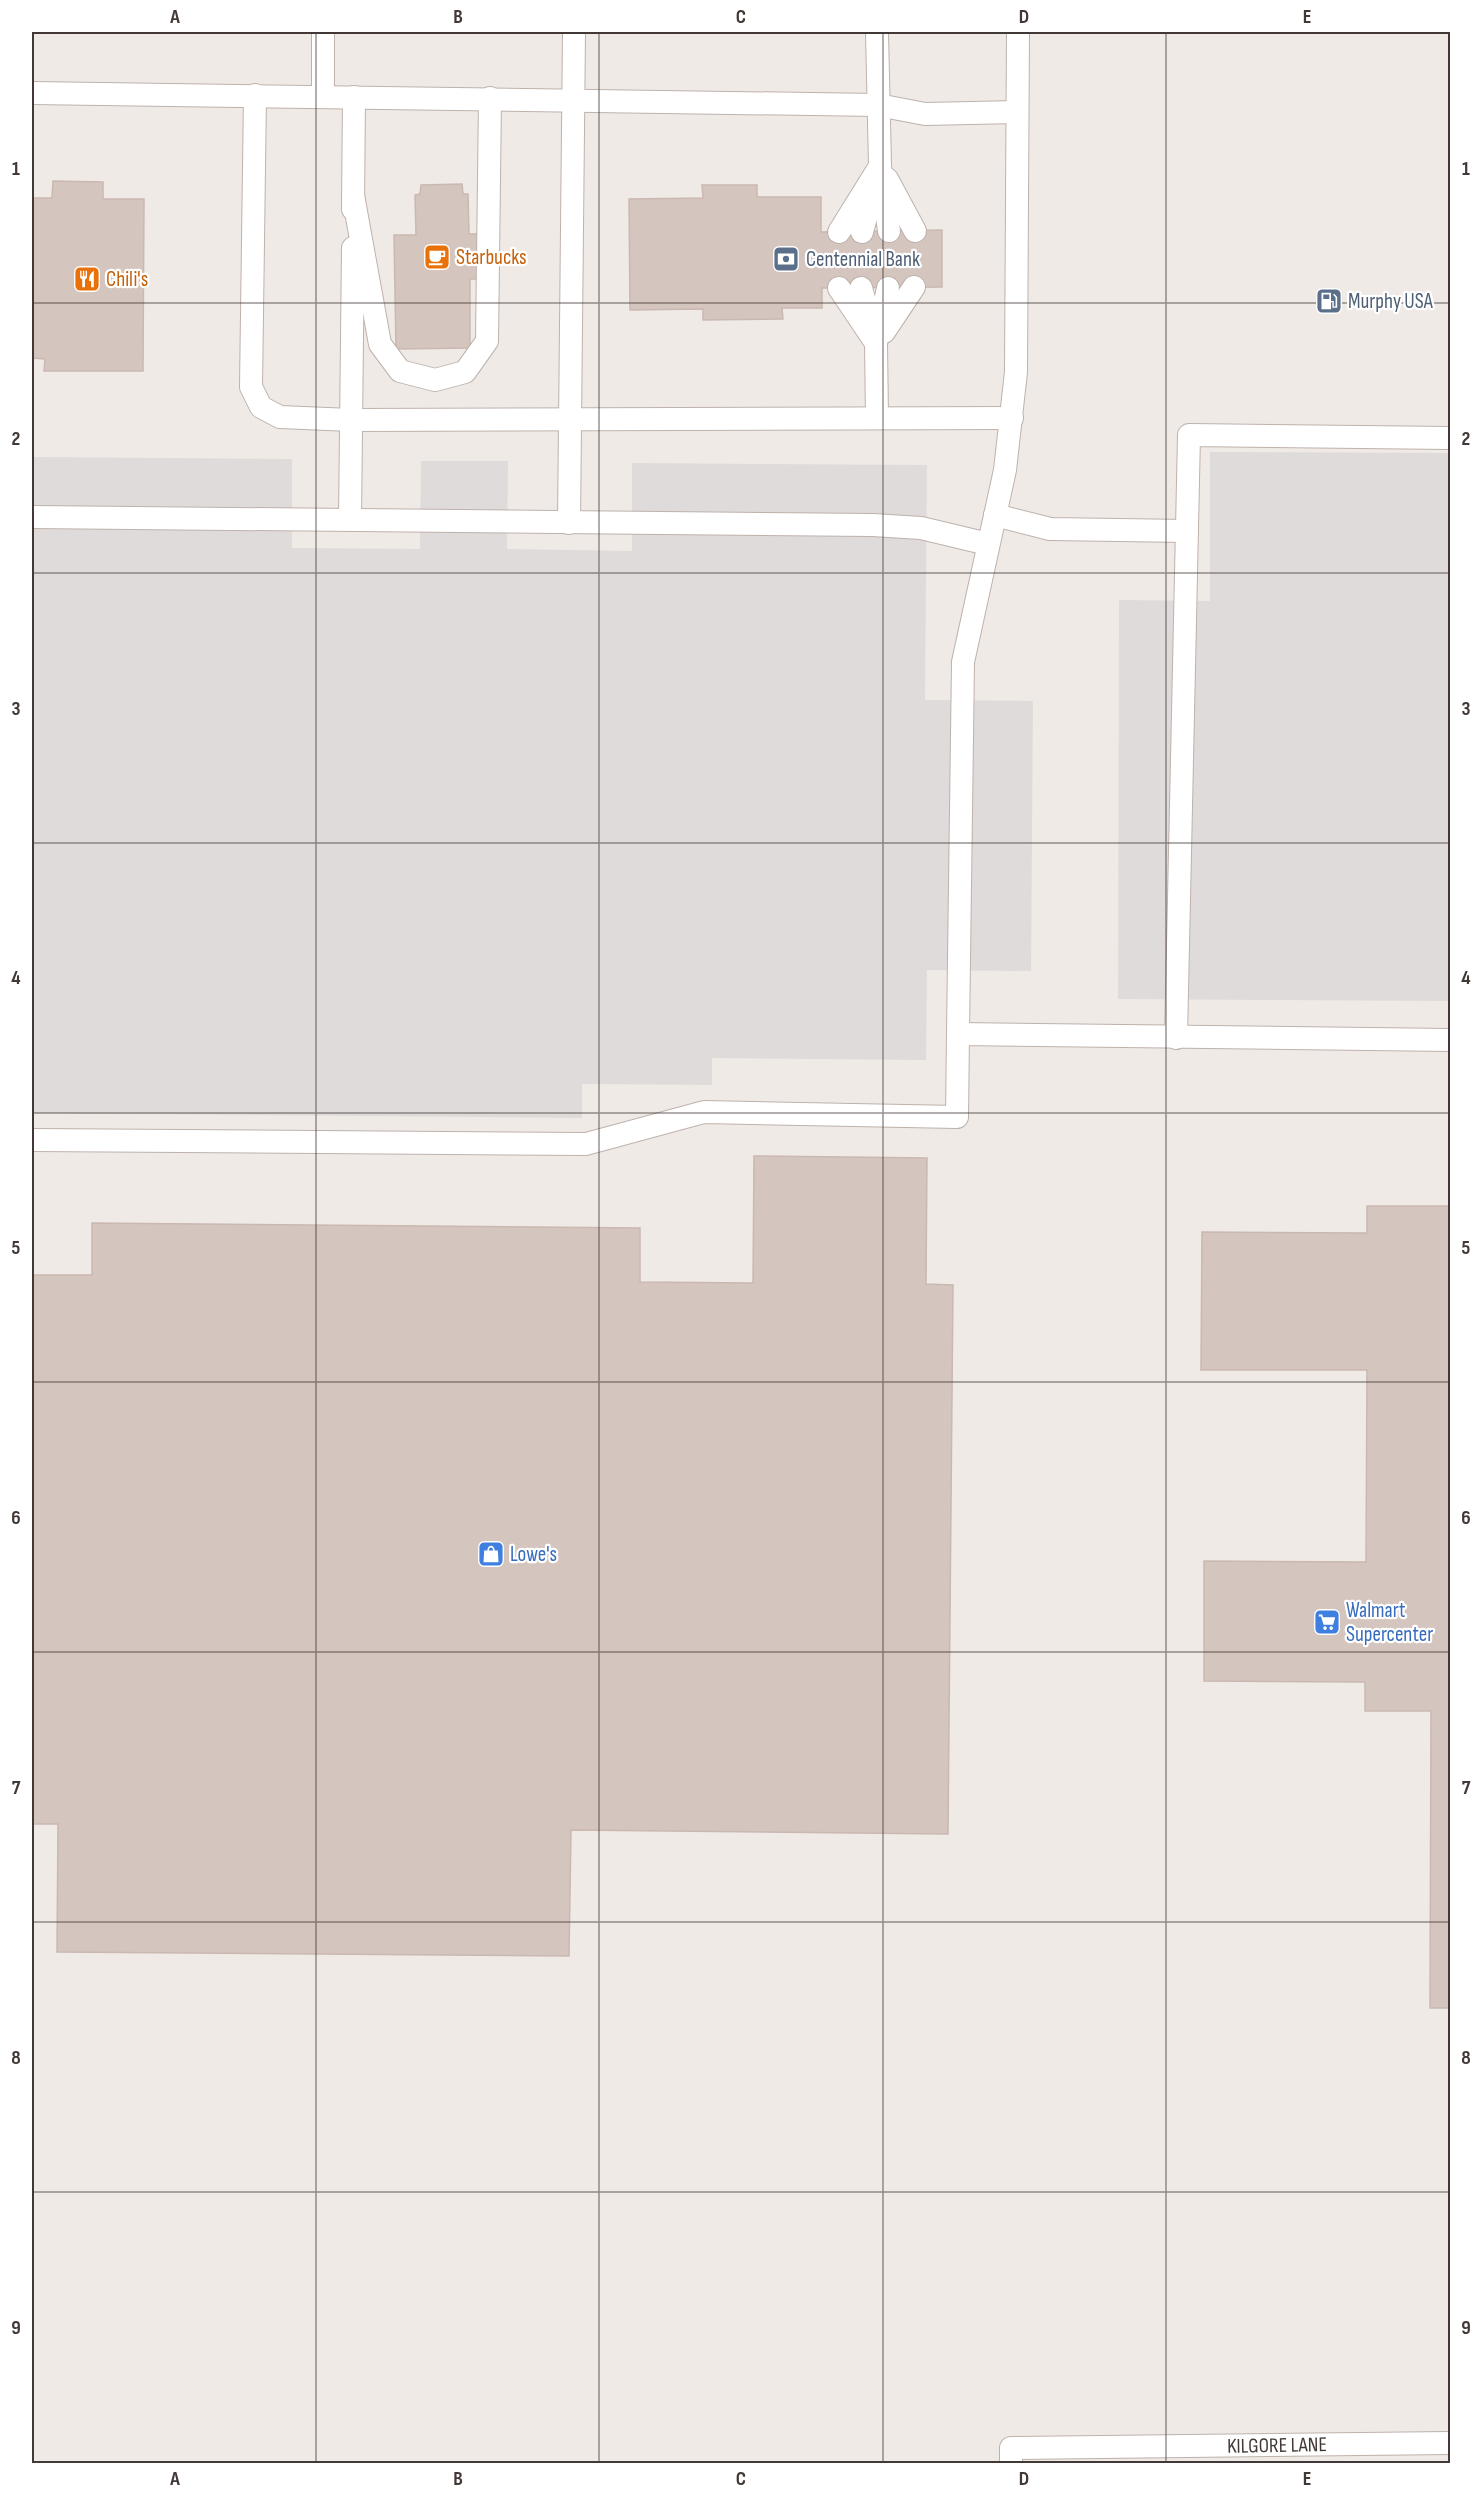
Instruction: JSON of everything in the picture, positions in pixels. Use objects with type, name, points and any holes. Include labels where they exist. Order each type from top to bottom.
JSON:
[{"type":"lane","points":[[322,96],[323,32]]},
{"type":"lane","points":[[569,523],[574,32]]},
{"type":"lane","points":[[877,32],[880,166],[889,231]]},
{"type":"lane","points":[[32,1140],[586,1144],[704,1112],[957,1117],[963,662],[1005,470],[1012,418],[1016,372],[1018,32]]},
{"type":"lane","points":[[32,93],[574,99],[878,105],[926,114],[1017,112]]},
{"type":"lane","points":[[255,95],[252,387],[261,407],[280,417],[351,420],[1012,418]]},
{"type":"lane","points":[[350,520],[354,97]]},
{"type":"lane","points":[[353,195],[380,344],[400,371],[435,380],[465,372],[487,341],[490,98]]},
{"type":"lane","points":[[880,166],[915,231]]},
{"type":"lane","points":[[850,232],[880,166]]},
{"type":"lane","points":[[876,343],[914,287]]},
{"type":"lane","points":[[850,288],[876,343]]},
{"type":"lane","points":[[877,418],[876,343],[888,288]]},
{"type":"lane","points":[[1176,1038],[1190,435],[1450,438]]},
{"type":"lane","points":[[995,515],[1050,528],[1187,531]]},
{"type":"lane","points":[[32,517],[882,526],[921,528],[988,544]]},
{"type":"lane","points":[[958,1034],[1450,1040]]},
{"type":"lane","name":"KILGORE LANE","points":[[1011,2463],[1011,2448],[1450,2443]]},
{"type":"shaded area","points":[[1210,452],[1450,453],[1450,1001],[1118,999],[1119,600],[1210,601]]},
{"type":"shaded area","points":[[32,457],[292,459],[292,548],[420,549],[421,461],[508,461],[507,549],[632,551],[632,463],[927,465],[925,700],[1033,701],[1031,971],[927,970],[926,1060],[712,1058],[712,1085],[582,1084],[582,1118],[32,1113]]},
{"type":"building","name":"Chili's","points":[[53,181],[103,182],[103,199],[144,199],[143,371],[44,371],[45,359],[32,358],[32,198],[52,198]]},
{"type":"building","name":"Starbucks","points":[[462,184],[463,194],[468,194],[469,234],[479,234],[479,279],[470,279],[470,348],[396,349],[394,235],[416,235],[415,195],[420,194],[421,185]]},
{"type":"building","name":"Centennial Bank","points":[[702,185],[757,185],[757,197],[821,197],[821,232],[942,230],[942,287],[822,288],[822,308],[782,308],[783,319],[703,320],[703,309],[630,310],[629,199],[703,198]]},
{"type":"building","name":"Lowe's","points":[[754,1156],[927,1158],[926,1284],[953,1285],[948,1834],[571,1830],[569,1956],[57,1952],[58,1824],[32,1824],[32,1275],[92,1275],[92,1223],[640,1228],[640,1282],[753,1283]]},
{"type":"building","name":"Walmart Supercenter","points":[[1367,1206],[1450,1206],[1450,2008],[1430,2008],[1431,1711],[1365,1711],[1365,1682],[1204,1681],[1204,1561],[1366,1562],[1367,1370],[1201,1370],[1202,1232],[1367,1233]]},
{"type":"place","name":"Starbucks","points":[[437,257]]},
{"type":"place","name":"Centennial Bank","points":[[786,259]]},
{"type":"place","name":"Chili's","points":[[87,279]]},
{"type":"place","name":"Murphy USA","points":[[1329,301]]},
{"type":"place","name":"Lowe's","points":[[491,1554]]},
{"type":"place","name":"Walmart Supercenter","points":[[1327,1622]]}]
